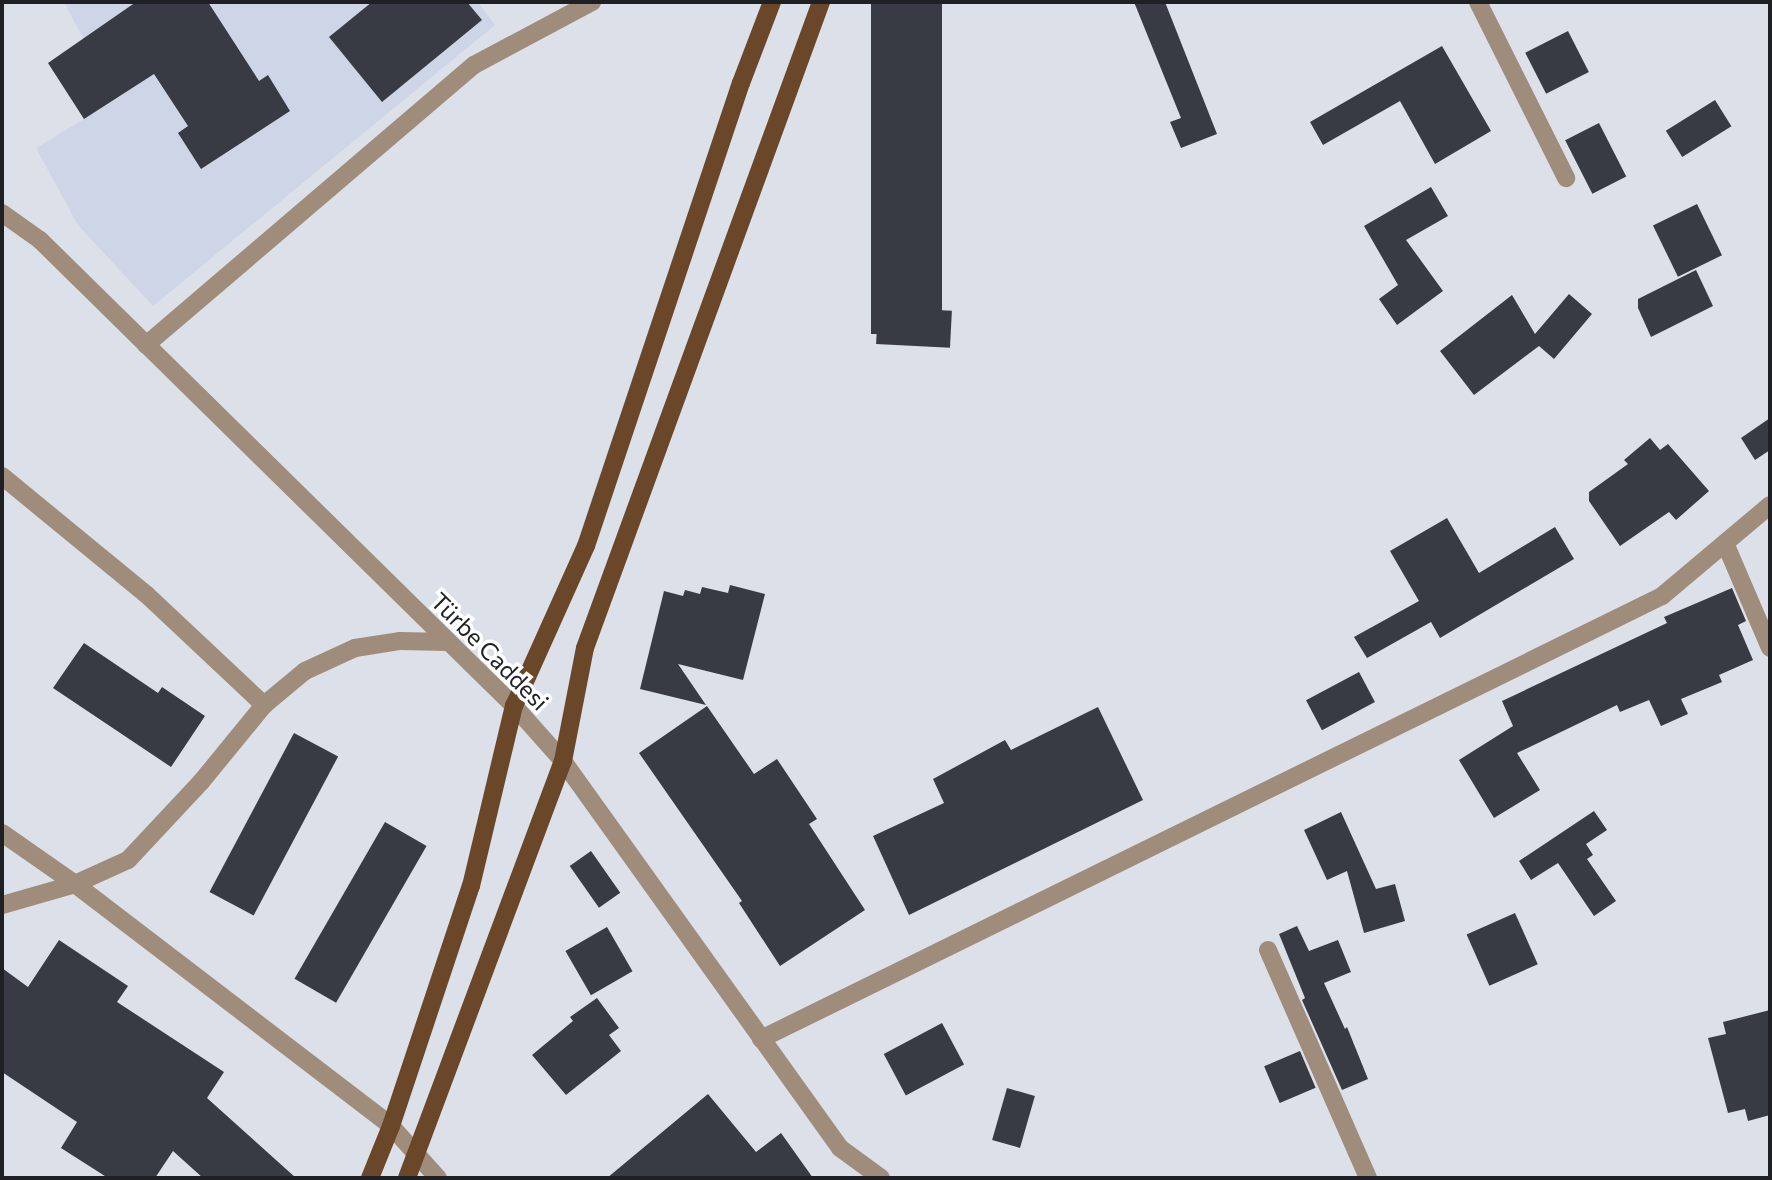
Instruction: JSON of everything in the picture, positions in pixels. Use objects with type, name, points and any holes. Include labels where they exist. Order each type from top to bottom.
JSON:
[{"type":"main road","points":[[370,1178],[391,1126],[471,886],[514,706],[586,546],[741,83],[772,2]]},
{"type":"main road","points":[[407,1178],[563,761],[585,648],[821,2]]},
{"type":"street","points":[[146,345],[474,65],[592,2]]},
{"type":"street","points":[[1478,2],[1566,178]]},
{"type":"street","name":"Türbe Caddesi","points":[[2,213],[40,240],[514,706],[563,761],[840,1148],[881,1178]]},
{"type":"street","points":[[2,476],[147,595],[264,705]]},
{"type":"street","points":[[761,1039],[1662,596],[1770,505]]},
{"type":"street","points":[[1725,543],[1770,648]]},
{"type":"street","points":[[2,905],[75,884],[128,860],[201,782],[264,705],[304,671],[355,648],[400,641],[447,642]]},
{"type":"street","points":[[2,833],[75,884],[391,1126],[438,1178]]},
{"type":"street","points":[[1268,950],[1368,1178]]},
{"type":"street","points":[[840,1148],[865,1178]]},
{"type":"shaded area","points":[[64,2],[478,2],[495,25],[153,306],[78,225],[36,148],[84,119],[87,45]]},
{"type":"building","points":[[136,2],[208,2],[259,81],[268,75],[290,111],[201,169],[178,133],[188,126],[154,74],[84,119],[48,63]]},
{"type":"building","points":[[372,2],[467,2],[482,20],[382,102],[329,37]]},
{"type":"building","points":[[871,2],[942,2],[942,334],[871,334]]},
{"type":"building","points":[[1134,2],[1165,2],[1217,134],[1181,148],[1170,122],[1181,118]]},
{"type":"building","points":[[1568,31],[1589,72],[1546,94],[1525,53]]},
{"type":"building","points":[[1442,46],[1491,131],[1435,164],[1400,101],[1323,145],[1310,122]]},
{"type":"building","points":[[1715,100],[1731,126],[1682,157],[1666,131]]},
{"type":"building","points":[[1599,123],[1626,176],[1592,194],[1565,140]]},
{"type":"building","points":[[1431,187],[1448,216],[1406,240],[1443,291],[1397,325],[1379,299],[1398,285],[1364,226]]},
{"type":"building","points":[[1697,204],[1722,255],[1678,277],[1653,225]]},
{"type":"building","points":[[1696,270],[1713,306],[1651,337],[1638,308],[1638,299]]},
{"type":"building","points":[[1569,294],[1592,314],[1554,359],[1539,346],[1474,395],[1440,351],[1512,295],[1535,334]]},
{"type":"building","points":[[878,307],[952,311],[950,348],[876,344]]},
{"type":"building","points":[[1770,418],[1770,450],[1755,460],[1741,438]]},
{"type":"building","points":[[1650,438],[1660,450],[1668,444],[1709,491],[1676,520],[1669,512],[1620,546],[1589,501],[1589,492],[1628,464],[1624,460]]},
{"type":"building","points":[[1447,518],[1479,573],[1555,527],[1574,559],[1440,638],[1431,622],[1367,658],[1354,637],[1419,601],[1390,551]]},
{"type":"building","points":[[730,585],[765,594],[743,680],[678,664],[706,705],[640,689],[664,591],[683,596],[685,590],[700,594],[702,587],[728,593]]},
{"type":"building","points":[[1732,588],[1746,621],[1738,625],[1753,660],[1719,675],[1722,682],[1681,699],[1688,714],[1661,726],[1649,700],[1620,712],[1617,705],[1517,753],[1540,790],[1494,818],[1459,760],[1513,726],[1502,701],[1667,623],[1664,617]]},
{"type":"building","points":[[84,643],[158,693],[162,687],[205,716],[171,767],[53,688]]},
{"type":"building","points":[[1359,672],[1375,702],[1322,730],[1306,700]]},
{"type":"building","points":[[707,706],[754,774],[777,759],[817,819],[809,824],[865,910],[780,966],[739,903],[742,901],[639,753]]},
{"type":"building","points":[[1098,707],[1143,800],[909,915],[873,836],[944,803],[933,779],[1005,740],[1011,750]]},
{"type":"building","points":[[294,733],[338,756],[254,915],[209,892]]},
{"type":"building","points":[[1594,811],[1607,830],[1586,844],[1593,855],[1587,859],[1616,901],[1594,916],[1558,863],[1531,880],[1519,861]]},
{"type":"building","points":[[1341,812],[1376,889],[1395,884],[1405,921],[1364,933],[1347,871],[1327,880],[1304,830]]},
{"type":"building","points":[[385,822],[427,846],[336,1003],[294,979]]},
{"type":"building","points":[[591,851],[620,893],[599,908],[570,866]]},
{"type":"building","points":[[1515,913],[1538,964],[1489,986],[1467,935]]},
{"type":"building","points":[[1297,926],[1309,951],[1338,940],[1351,972],[1324,983],[1345,1029],[1347,1027],[1368,1079],[1342,1090],[1302,1000],[1305,998],[1279,934]]},
{"type":"building","points":[[607,927],[632,971],[591,995],[565,951]]},
{"type":"building","points":[[59,940],[128,986],[117,1002],[224,1072],[207,1098],[296,1178],[203,1178],[173,1151],[155,1178],[108,1178],[61,1148],[77,1122],[2,1072],[2,968],[28,987]]},
{"type":"building","points":[[597,998],[619,1028],[609,1035],[621,1051],[566,1095],[532,1055],[573,1021],[570,1017]]},
{"type":"building","points":[[1770,1010],[1770,1115],[1748,1121],[1745,1109],[1728,1113],[1708,1038],[1726,1034],[1723,1022]]},
{"type":"building","points":[[942,1023],[964,1064],[906,1095],[884,1054]]},
{"type":"building","points":[[1300,1051],[1316,1088],[1280,1103],[1264,1066]]},
{"type":"building","points":[[1007,1088],[1035,1096],[1020,1148],[992,1140]]},
{"type":"building","points":[[708,1094],[756,1152],[781,1133],[813,1178],[607,1178]]}]
